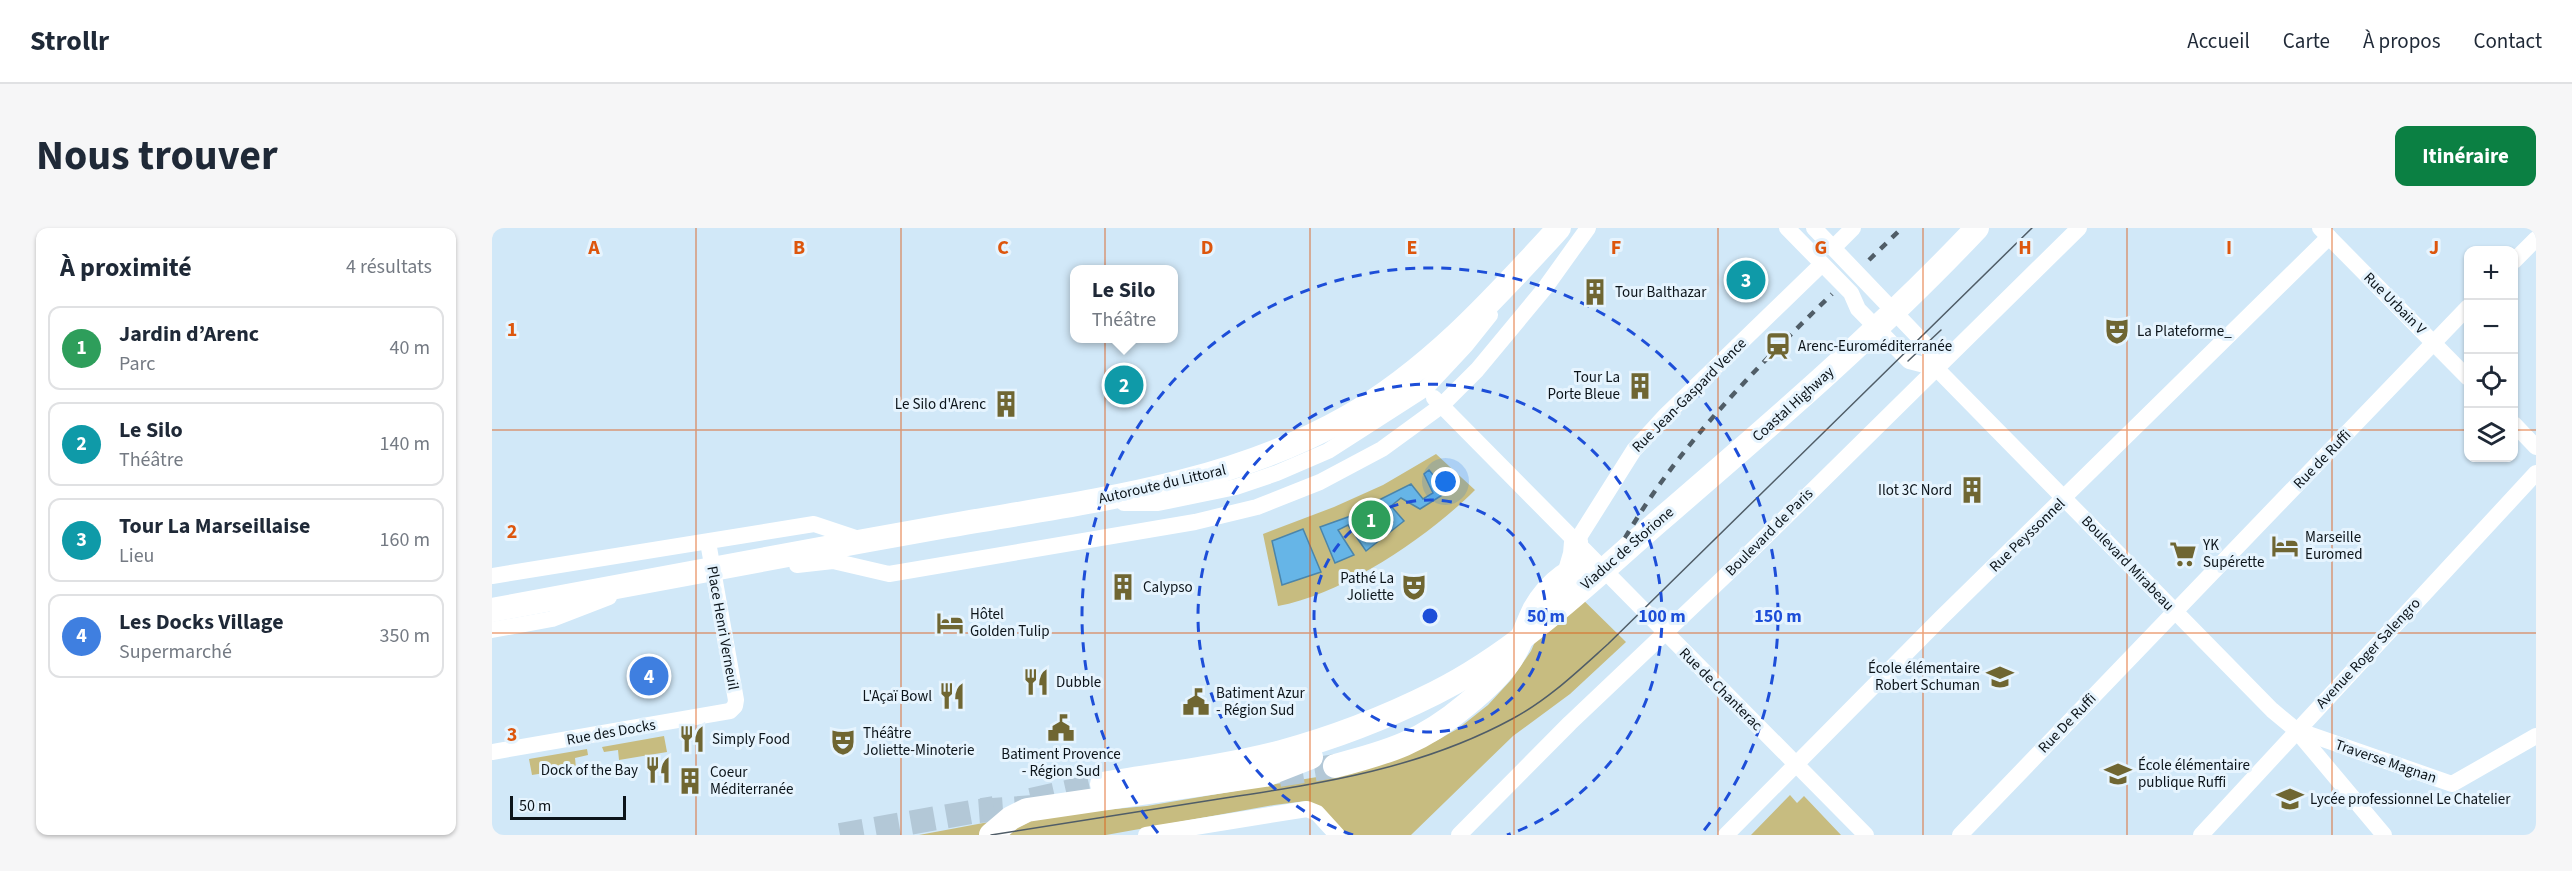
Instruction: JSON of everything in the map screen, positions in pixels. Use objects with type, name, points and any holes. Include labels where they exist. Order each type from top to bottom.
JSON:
[{"type":"highway","name":"Autoroute du Littoral","points":[[687,572],[1139,491],[1249,463],[1345,418],[1395,388],[1482,311],[1558,228]]},
{"type":"highway","name":"Coastal Highway","points":[[1682,501],[1867,337],[1977,228]]},
{"type":"highway","name":"Viaduc de Storione","points":[[1329,752],[1388,714],[1437,692],[1489,661],[1521,637],[1682,501]]},
{"type":"highway","points":[[1570,571],[1576,542]]},
{"type":"highway","points":[[1102,784],[1268,755],[1398,749],[1442,724],[1490,684],[1510,660],[1542,596],[1570,571],[1594,566],[1603,569]]},
{"type":"highway","points":[[492,597],[630,577],[687,572]]},
{"type":"highway","points":[[492,610],[687,572]]},
{"type":"highway","points":[[991,835],[1011,818],[1027,810],[1265,775],[1329,752]]},
{"type":"street","points":[[492,576],[814,524],[871,544],[883,545],[1115,504],[1158,503],[1236,487],[1277,473],[1328,451],[1426,388],[1466,345],[1558,228]]},
{"type":"street","points":[[492,630],[552,619],[601,598],[817,561],[832,561],[889,574],[1109,538],[1243,511],[1288,495],[1351,466],[1392,443],[1441,406],[1477,370],[1545,288],[1588,228]]},
{"type":"street","name":"Boulevard Mirabeau","points":[[1786,228],[1851,293],[1858,309],[1909,361],[1936,368]]},
{"type":"street","name":"Boulevard Mirabeau","points":[[1814,228],[1926,345],[1936,368],[2281,719],[2296,730]]},
{"type":"street","points":[[1833,248],[1853,228]]},
{"type":"street","name":"Boulevard de Paris","points":[[1459,835],[2079,228]]},
{"type":"street","name":"Rue Urbain V","points":[[2324,232],[2464,373]]},
{"type":"street","name":"Rue Peyssonnel","points":[[1726,835],[1943,616],[2064,499],[2324,232]]},
{"type":"street","points":[[2518,257],[2536,239]]},
{"type":"street","name":"Rue Jean-Gaspard Vence","points":[[1576,542],[1634,450],[1666,415],[1822,264]]},
{"type":"street","name":"Rue de Ruffi","points":[[2175,612],[2464,312]]},
{"type":"street","name":"Rue de Chanterac","points":[[1426,388],[1441,406],[1866,835]]},
{"type":"street","points":[[2518,428],[2536,447]]},
{"type":"street","name":"Avenue Roger Salengro","points":[[2201,835],[2536,473]]},
{"type":"street","name":"Place Henri Verneuil","points":[[708,542],[736,700],[735,706],[730,711]]},
{"type":"street","name":"Rue De Ruffi","points":[[1960,835],[2175,612]]},
{"type":"street","name":"Rue des Docks","points":[[492,752],[730,711]]},
{"type":"street","points":[[2296,730],[2384,835]]},
{"type":"street","name":"Traverse Magnan","points":[[2296,730],[2452,784],[2536,736]]},
{"type":"street","points":[[1146,835],[1308,809],[1317,813],[1337,835]]},
{"type":"shaded area","points":[[1436,454],[1475,490],[1434,526],[1384,561],[1330,589],[1278,606],[1263,534],[1334,507],[1383,485]]},
{"type":"shaded area","points":[[1571,588],[1626,642],[1570,694],[1513,736],[1411,835],[1348,835],[1317,805],[1306,801],[1106,835],[1003,835],[1041,816],[1147,806],[1364,769],[1436,741],[1459,728],[1488,705],[1511,680],[1531,651],[1544,621]]},
{"type":"shaded area","points":[[664,736],[667,752],[619,760],[618,750],[604,752],[602,747]]},
{"type":"shaded area","points":[[587,749],[588,755],[575,758],[576,768],[532,775],[529,759]]},
{"type":"shaded area","points":[[1790,795],[1797,803],[1804,796],[1841,835],[1751,835]]},
{"type":"shaded area","points":[[994,821],[983,835],[919,835]]},
{"type":"water","points":[[1429,470],[1447,492],[1420,509],[1401,498],[1391,506],[1404,521],[1366,551],[1348,525],[1338,530],[1354,555],[1335,563],[1320,527],[1362,512],[1367,521],[1382,533],[1393,522],[1378,508],[1377,501],[1411,484],[1423,499],[1433,493],[1424,474]]},
{"type":"water","points":[[1303,529],[1321,572],[1282,585],[1272,541]]},
{"type":"tunnel","points":[[1279,775],[1335,766]]},
{"type":"tunnel","points":[[1031,800],[1102,784]]},
{"type":"tunnel","points":[[979,811],[1034,807]]},
{"type":"tunnel","points":[[840,835],[994,808]]},
{"type":"tram line","points":[[991,835],[1299,786],[1372,771],[1443,750],[1512,719],[1538,703],[1608,644],[2032,228]]},
{"type":"tram line","points":[[1908,361],[1941,330]]},
{"type":"railway","points":[[1869,260],[1902,228]]},
{"type":"railway","points":[[1625,538],[1669,471],[1720,409],[1832,294]]},
{"type":"place","name":"Tour La Marseillaise","points":[[1746,280]]},
{"type":"place","name":"Tour Balthazar","points":[[1595,292]]},
{"type":"place","name":"La Plateforme_","points":[[2117,331]]},
{"type":"place","name":"Arenc-Euroméditerranée","points":[[1778,346]]},
{"type":"place","name":"Le Silo","points":[[1124,385]]},
{"type":"place","name":"Tour La Porte Bleue","points":[[1640,386]]},
{"type":"place","name":"Le Silo d'Arenc","points":[[1006,404]]},
{"type":"place","name":"Ilot 3C Nord","points":[[1972,490]]},
{"type":"place","name":"Jardin d’Arenc","points":[[1371,520]]},
{"type":"place","name":"Marseille Euromed","points":[[2285,546]]},
{"type":"place","name":"YK Supérette","points":[[2183,554]]},
{"type":"place","name":"Calypso","points":[[1123,587]]},
{"type":"place","name":"Pathé La Joliette","points":[[1414,587]]},
{"type":"place","name":"Hôtel Golden Tulip","points":[[950,623]]},
{"type":"place","name":"Les Docks Village","points":[[649,676]]},
{"type":"place","name":"École élémentaire Robert Schuman","points":[[2000,677]]},
{"type":"place","name":"Dubble","points":[[1036,682]]},
{"type":"place","name":"L'Açaï Bowl","points":[[952,696]]},
{"type":"place","name":"Batiment Azur - Région Sud","points":[[1196,702]]},
{"type":"place","name":"Batiment Provence - Région Sud","points":[[1061,728]]},
{"type":"place","name":"Simply Food","points":[[692,739]]},
{"type":"place","name":"Théâtre Joliette-Minoterie","points":[[843,742]]},
{"type":"place","name":"Dock of the Bay","points":[[658,770]]},
{"type":"place","name":"École élémentaire publique Ruffi","points":[[2118,774]]},
{"type":"place","name":"Coeur Méditerranée","points":[[690,781]]},
{"type":"place","name":"Lycée professionnel Le Chatelier","points":[[2290,799]]}]
